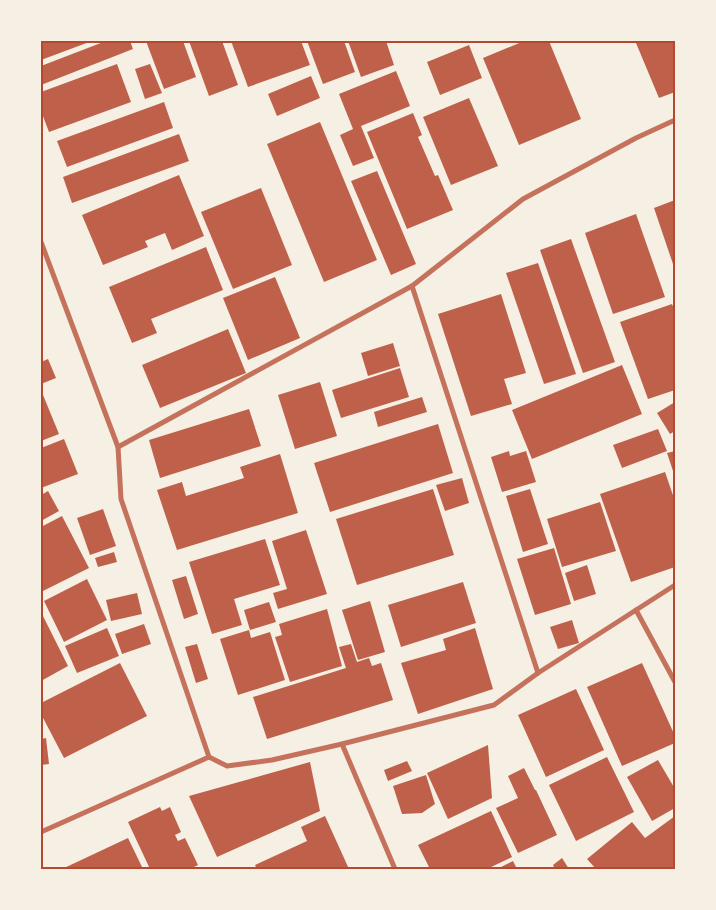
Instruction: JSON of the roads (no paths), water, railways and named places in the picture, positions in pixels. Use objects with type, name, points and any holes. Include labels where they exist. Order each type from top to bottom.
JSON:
[{"type":"street","points":[[118,447],[412,286],[523,199],[636,138],[675,120]]},
{"type":"street","points":[[41,242],[118,447],[121,499],[209,757],[227,766],[272,760],[494,705],[538,673],[675,585]]},
{"type":"street","points":[[412,286],[538,673]]},
{"type":"street","points":[[636,610],[675,682]]},
{"type":"street","points":[[342,744],[395,869]]},
{"type":"street","points":[[41,832],[209,757]]}]
